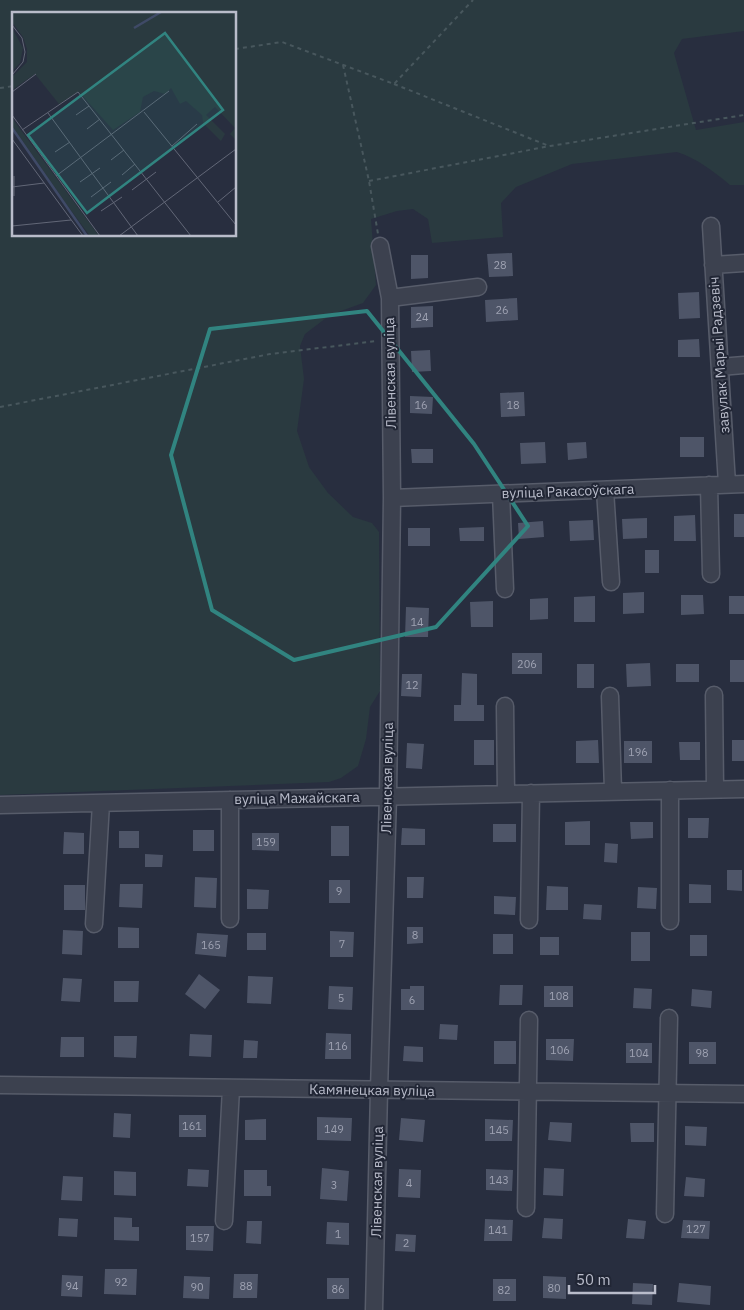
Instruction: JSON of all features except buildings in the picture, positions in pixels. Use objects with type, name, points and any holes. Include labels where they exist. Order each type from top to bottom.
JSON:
[{"type":"street","name":"завулак Марыі Радзевіч","points":[[711,226],[727,484]]},
{"type":"street","name":"Лівенская вуліца","points":[[374,1310],[388,796],[392,498],[390,298],[380,246]]},
{"type":"street","points":[[714,265],[744,263]]},
{"type":"street","points":[[390,298],[478,287]]},
{"type":"street","points":[[720,367],[744,365]]},
{"type":"street","name":"вуліца Ракасоўскага","points":[[392,498],[744,484]]},
{"type":"street","points":[[709,485],[711,574]]},
{"type":"street","points":[[605,490],[611,582]]},
{"type":"street","points":[[501,494],[505,589]]},
{"type":"street","points":[[714,695],[715,789]]},
{"type":"street","points":[[610,696],[613,791]]},
{"type":"street","points":[[505,706],[506,794]]},
{"type":"street","name":"вуліца Мажайскага","points":[[0,805],[744,789]]},
{"type":"street","points":[[670,790],[670,921]]},
{"type":"street","points":[[529,920],[531,793]]},
{"type":"street","points":[[230,800],[230,919]]},
{"type":"street","points":[[94,924],[100,803]]},
{"type":"street","points":[[664,1214],[669,1018]]},
{"type":"street","points":[[526,1208],[529,1020]]},
{"type":"street","name":"Камянецкая вуліца","points":[[0,1085],[744,1094]]},
{"type":"street","points":[[224,1221],[231,1088]]},
{"type":"path","points":[[394,84],[473,0]]},
{"type":"path","points":[[236,49],[282,42],[550,146]]},
{"type":"path","points":[[343,65],[369,182],[380,246]]},
{"type":"path","points":[[369,182],[550,146],[744,115]]},
{"type":"path","points":[[0,407],[270,354],[389,340]]},
{"type":"highlighted area","points":[[367,311],[474,444],[528,526],[436,627],[294,660],[212,610],[171,455],[210,329]]},
{"type":"shaded area","points":[[0,0],[744,0],[744,31],[682,39],[674,53],[696,130],[744,122],[744,185],[730,185],[699,162],[677,152],[572,164],[516,187],[501,203],[503,237],[432,243],[428,219],[413,209],[397,211],[371,219],[376,285],[363,303],[330,315],[305,334],[300,346],[304,379],[297,431],[309,467],[328,493],[353,517],[372,523],[379,532],[380,691],[370,707],[366,739],[358,766],[341,778],[329,782],[0,795]]}]
